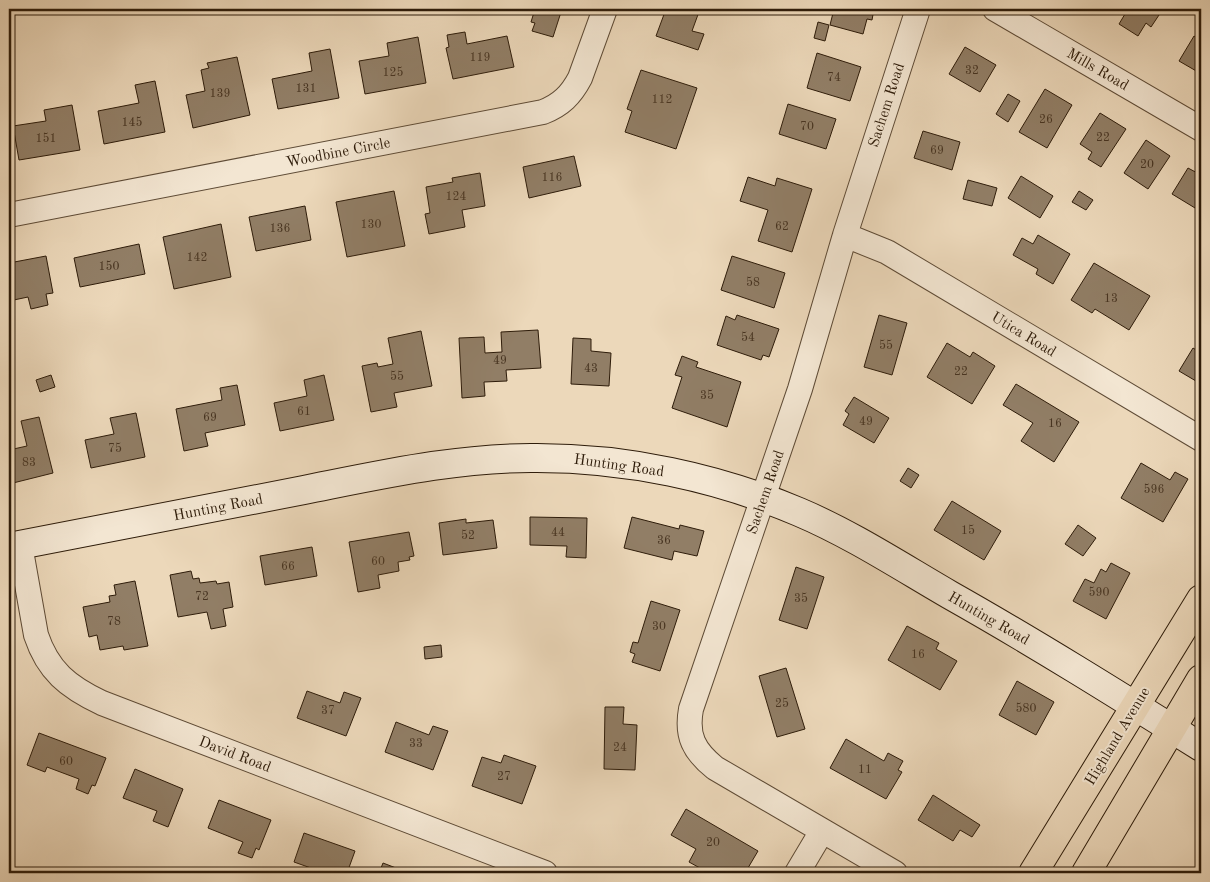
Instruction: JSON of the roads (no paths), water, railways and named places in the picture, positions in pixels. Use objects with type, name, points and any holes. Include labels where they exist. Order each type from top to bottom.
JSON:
[{"type":"main road","name":"Hunting Road","points":[[14,546],[383,474],[450,464],[512,458],[565,458],[615,463],[700,479],[762,498],[826,525],[1002,625],[1201,747]]},
{"type":"main road","name":"Highland Avenue","points":[[1033,873],[1201,599]]},
{"type":"main road","points":[[1086,873],[1201,680]]},
{"type":"street","name":"Woodbine Circle","points":[[9,215],[544,112],[562,103],[575,87],[605,9]]},
{"type":"street","name":"Sachem Road","points":[[895,873],[715,768],[695,747],[688,728],[691,710],[800,389],[844,235],[918,9]]},
{"type":"street","name":"Mills Road","points":[[995,9],[1201,130]]},
{"type":"street","name":"Utica Road","points":[[844,235],[886,252],[1201,439]]},
{"type":"street","name":"David Road","points":[[14,546],[41,649],[56,672],[76,690],[102,703],[545,873]]},
{"type":"street","points":[[797,873],[822,831]]}]
